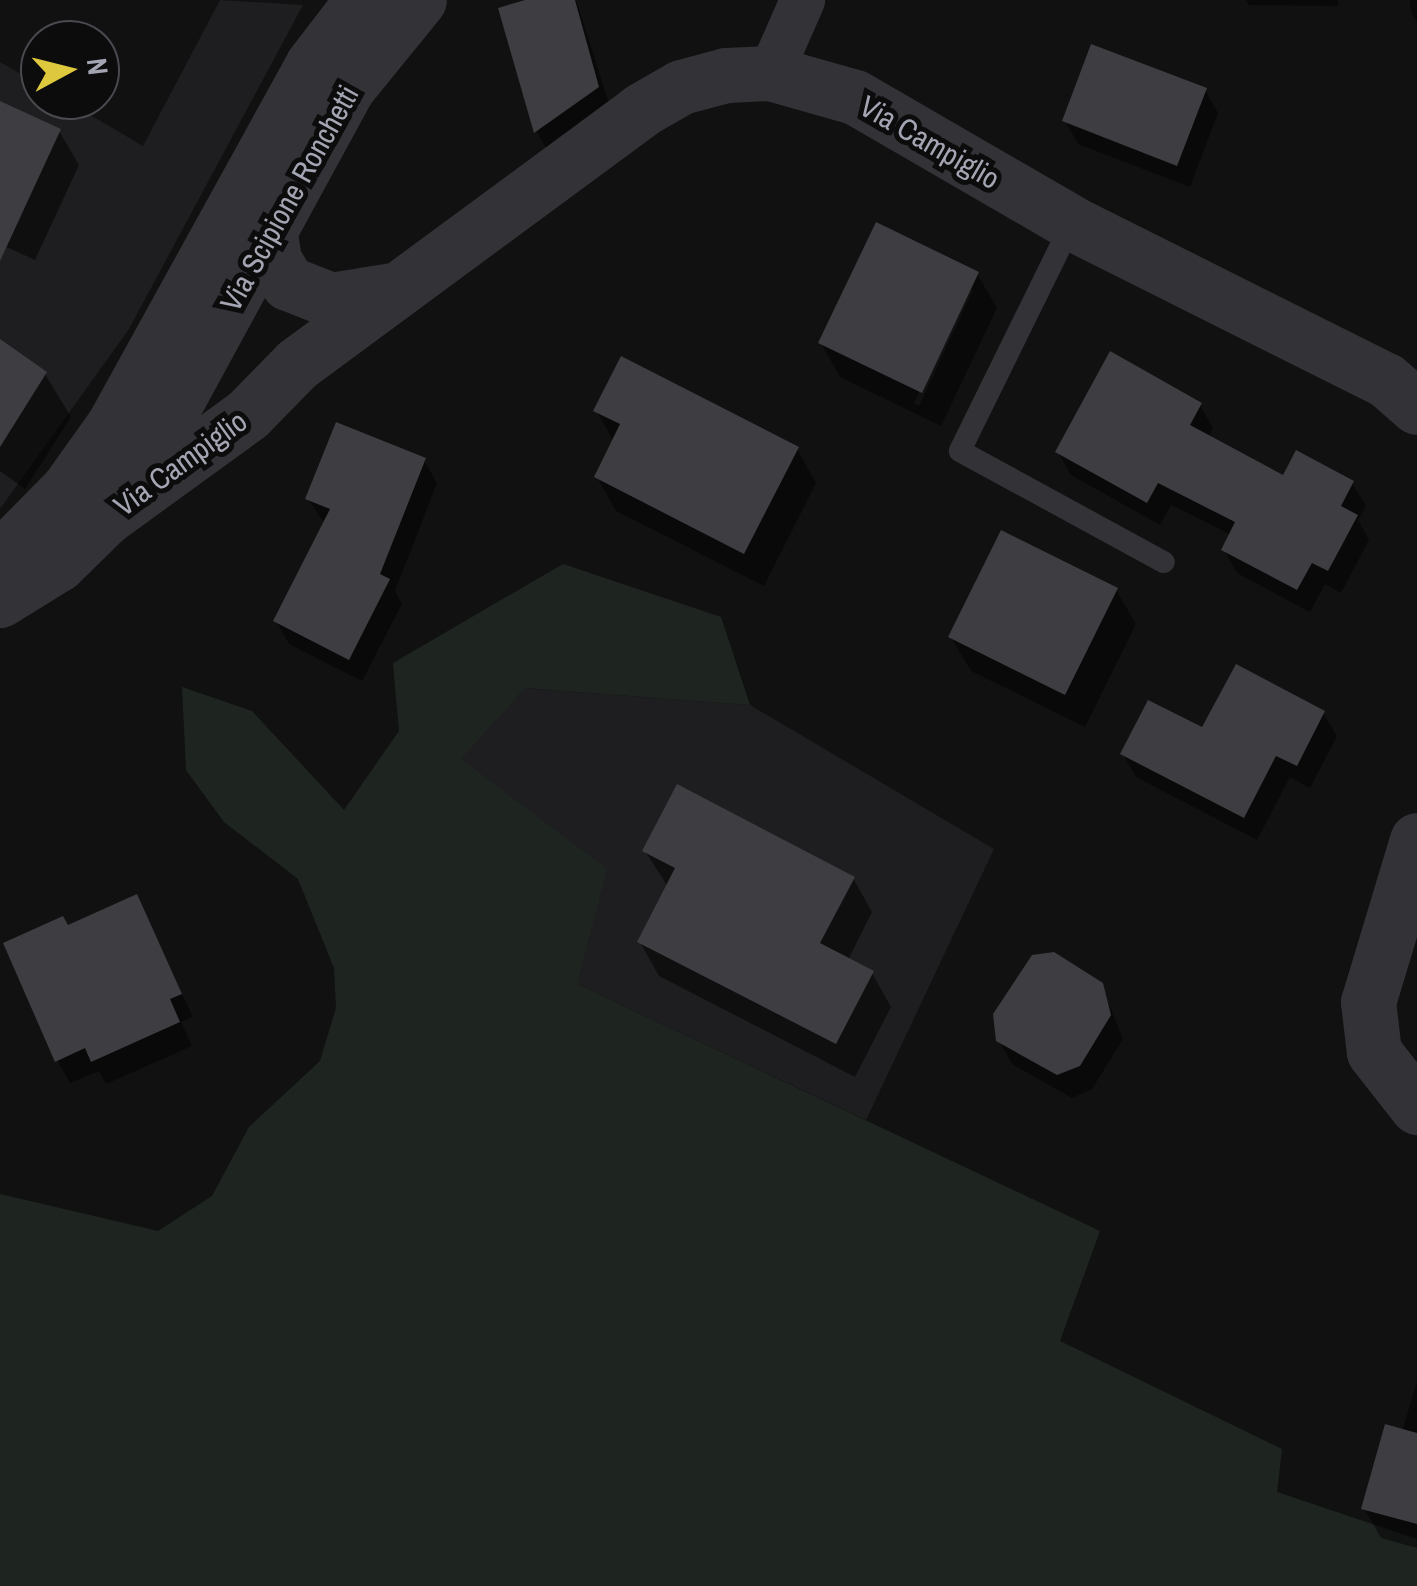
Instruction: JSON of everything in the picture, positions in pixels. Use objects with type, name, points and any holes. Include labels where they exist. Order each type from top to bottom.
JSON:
[{"type":"street","name":"Via Scipione Ronchetti","points":[[186,345],[312,65],[362,0]]},
{"type":"street","name":"Via Scipione Ronchetti","points":[[186,345],[268,228],[348,87],[419,0]]},
{"type":"street","points":[[770,73],[802,0]]},
{"type":"street","name":"Via Campiglio","points":[[105,518],[248,414],[296,364],[396,289],[681,87],[770,73],[855,97],[1072,224],[1386,380],[1417,407]]},
{"type":"street","name":"Via Campiglio","points":[[268,228],[274,260],[288,283],[331,300],[396,289]]},
{"type":"street","name":"Via Campiglio","points":[[186,345],[230,366],[296,364]]},
{"type":"street","points":[[0,600],[58,564],[105,518],[186,345]]},
{"type":"street","points":[[0,558],[68,490],[186,345]]},
{"type":"street","points":[[1417,840],[1368,1002],[1374,1052],[1417,1107]]},
{"type":"lane","points":[[1072,224],[960,451],[1164,562]]},
{"type":"shaded area","points":[[220,0],[303,5],[129,329],[0,509],[0,62],[20,74],[20,120],[99,120],[143,146]]},
{"type":"shaded area","points":[[563,564],[721,617],[750,705],[525,688],[461,759],[607,869],[577,984],[1100,1231],[1060,1341],[1282,1449],[1277,1492],[1417,1539],[1417,1586],[0,1586],[0,1194],[158,1231],[212,1196],[249,1127],[320,1061],[336,1008],[334,968],[298,879],[224,822],[186,770],[182,687],[252,711],[344,810],[399,731],[393,663]]},
{"type":"shaded area","points":[[524,688],[750,705],[994,849],[866,1120],[577,984],[460,759]]},
{"type":"building","points":[[525,0],[575,0],[599,87],[534,133],[498,8]]},
{"type":"building","points":[[1091,44],[1207,88],[1177,166],[1062,121]]},
{"type":"building","points":[[0,101],[20,110],[20,120],[41,120],[61,129],[0,261]]},
{"type":"building","points":[[876,222],[979,272],[922,393],[818,343]]},
{"type":"building","points":[[0,339],[47,372],[0,447]]},
{"type":"building","points":[[1110,351],[1202,403],[1190,425],[1283,475],[1296,450],[1354,481],[1341,506],[1358,515],[1328,571],[1312,563],[1297,590],[1221,550],[1235,522],[1158,483],[1147,503],[1055,452]]},
{"type":"building","points":[[621,356],[799,447],[744,554],[594,477],[620,424],[593,411]]},
{"type":"building","points":[[336,422],[426,458],[380,574],[390,579],[349,660],[273,621],[330,509],[305,499]]},
{"type":"building","points":[[1001,530],[1118,588],[1065,695],[948,637]]},
{"type":"building","points":[[1236,664],[1325,711],[1297,766],[1276,756],[1244,818],[1120,754],[1148,700],[1202,727]]},
{"type":"building","points":[[677,784],[855,877],[820,943],[874,971],[836,1044],[637,942],[675,868],[642,851]]},
{"type":"building","points":[[137,894],[182,994],[170,999],[180,1022],[91,1062],[85,1048],[55,1062],[3,943],[63,916],[68,925]]},
{"type":"building","points":[[1054,952],[1103,983],[1111,1015],[1080,1066],[1057,1075],[996,1041],[993,1014],[1032,955]]},
{"type":"building","points":[[1385,1424],[1417,1433],[1417,1524],[1361,1509]]}]
